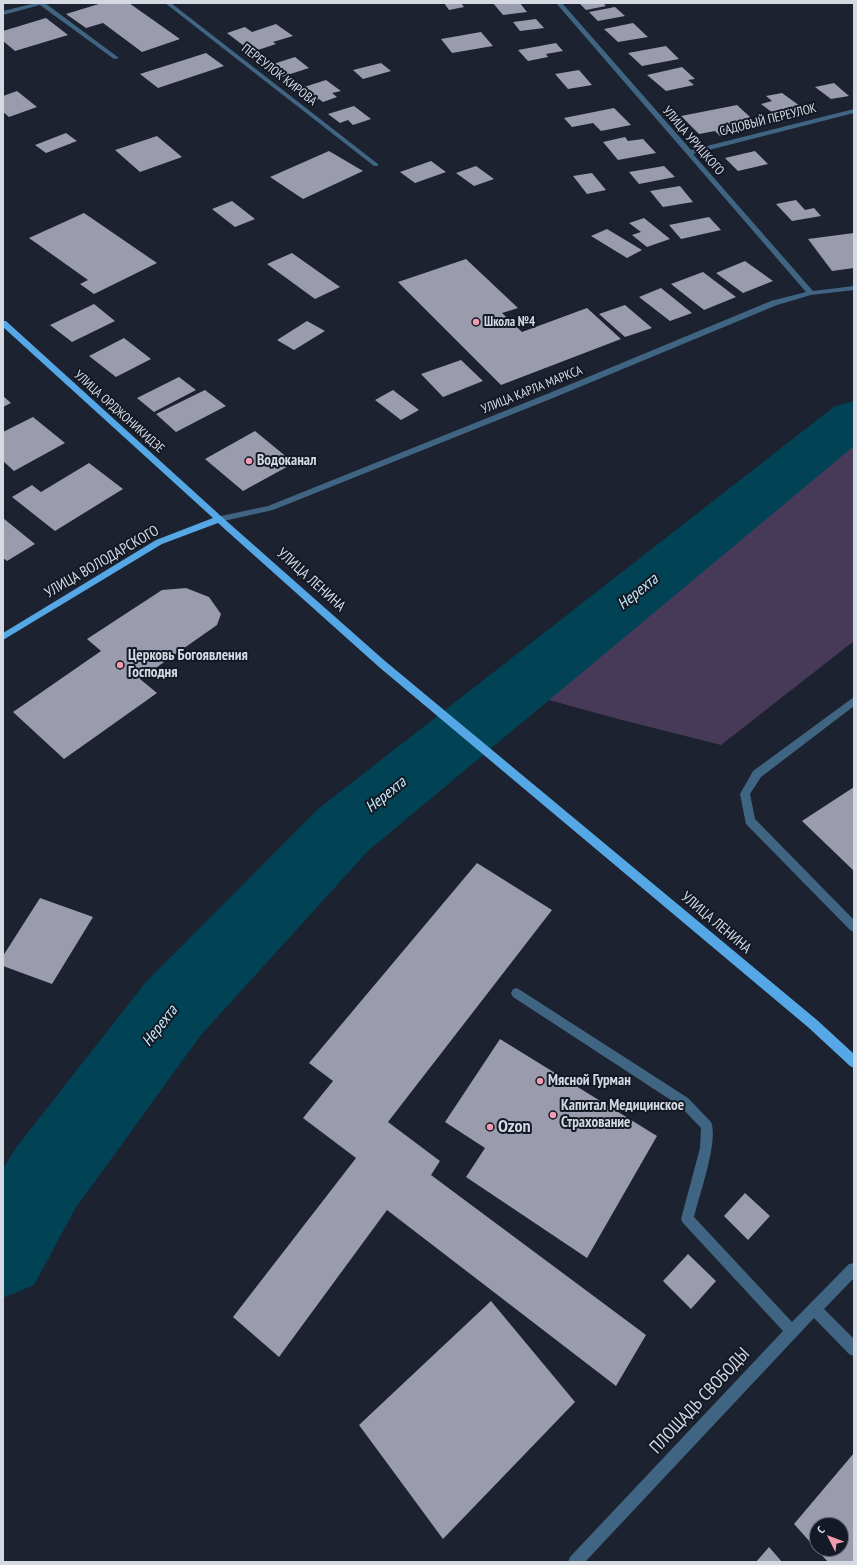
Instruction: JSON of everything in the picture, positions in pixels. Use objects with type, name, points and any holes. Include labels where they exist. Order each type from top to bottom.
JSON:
[{"type":"main road","name":"УЛИЦА ОРДЖОНИКИДЗЕ","points":[[3,323],[219,519]]},
{"type":"main road","name":"УЛИЦА ВОЛОДАРСКОГО","points":[[3,637],[159,542],[219,519]]},
{"type":"main road","name":"УЛИЦА ЛЕНИНА","points":[[219,519],[382,664],[808,1019],[854,1062]]},
{"type":"street","points":[[3,13],[42,3],[116,58]]},
{"type":"street","name":"ПЕРЕУЛОК КИРОВА","points":[[168,3],[376,165]]},
{"type":"street","name":"УЛИЦА УРИЦКОГО","points":[[559,3],[811,293]]},
{"type":"street","name":"САДОВЫЙ ПЕРЕУЛОК","points":[[688,153],[854,111]]},
{"type":"street","name":"УЛИЦА КАРЛА МАРКСА","points":[[219,519],[270,508],[550,396],[774,303],[811,293],[854,288]]},
{"type":"street","points":[[854,701],[757,774],[745,794],[750,821],[854,927]]},
{"type":"street","points":[[517,992],[684,1102],[707,1126],[706,1148],[687,1219],[792,1331]]},
{"type":"street","name":"ПЛОЩАДЬ СВОБОДЫ","points":[[575,1562],[792,1331],[854,1268]]},
{"type":"street","points":[[814,1308],[854,1349]]},
{"type":"shaded area","points":[[854,418],[854,641],[721,745],[516,691]]},
{"type":"building","points":[[102,3],[129,3],[180,39],[142,52],[103,23],[86,28],[66,14]]},
{"type":"building","points":[[444,3],[461,3],[464,7],[449,10]]},
{"type":"building","points":[[493,3],[520,3],[527,12],[503,15]]},
{"type":"building","points":[[579,3],[603,3],[606,6],[586,10]]},
{"type":"building","points":[[615,7],[625,16],[598,21],[589,12]]},
{"type":"building","points":[[46,18],[68,35],[15,51],[3,41],[3,31]]},
{"type":"building","points":[[536,19],[544,28],[520,31],[513,22]]},
{"type":"building","points":[[633,23],[648,37],[618,42],[604,29]]},
{"type":"building","points":[[276,24],[293,36],[273,42],[276,44],[252,52],[227,33],[245,27],[252,32]]},
{"type":"building","points":[[481,32],[493,46],[452,53],[441,39]]},
{"type":"building","points":[[556,43],[563,51],[546,54],[548,57],[528,61],[518,50]]},
{"type":"building","points":[[666,46],[679,59],[642,66],[628,53]]},
{"type":"building","points":[[206,53],[224,66],[158,88],[140,74]]},
{"type":"building","points":[[295,57],[309,68],[281,77],[267,66]]},
{"type":"building","points":[[381,63],[391,71],[363,79],[353,70]]},
{"type":"building","points":[[682,67],[695,79],[688,80],[694,85],[666,91],[647,75]]},
{"type":"building","points":[[579,70],[592,85],[568,89],[555,74]]},
{"type":"building","points":[[326,80],[341,91],[332,93],[337,97],[323,102],[319,99],[310,102],[295,90]]},
{"type":"building","points":[[834,83],[849,96],[831,99],[815,87]]},
{"type":"building","points":[[17,91],[37,107],[9,117],[3,112],[3,96]]},
{"type":"building","points":[[782,93],[800,106],[773,113],[761,104],[772,101],[766,96]]},
{"type":"building","points":[[737,105],[761,127],[720,136],[715,131],[699,134],[681,116]]},
{"type":"building","points":[[354,106],[371,119],[353,125],[348,120],[340,123],[328,114]]},
{"type":"building","points":[[614,108],[631,125],[601,131],[593,123],[572,127],[564,118]]},
{"type":"building","points":[[66,133],[77,141],[46,153],[35,145]]},
{"type":"building","points":[[157,136],[182,157],[140,172],[115,150]]},
{"type":"building","points":[[625,137],[628,141],[643,139],[656,153],[618,160],[603,142]]},
{"type":"building","points":[[329,151],[363,171],[303,199],[270,177]]},
{"type":"building","points":[[755,151],[768,164],[738,171],[725,158]]},
{"type":"building","points":[[431,161],[446,172],[415,183],[400,172]]},
{"type":"building","points":[[476,166],[494,179],[474,186],[456,173]]},
{"type":"building","points":[[664,166],[675,177],[639,184],[629,172]]},
{"type":"building","points":[[592,173],[606,190],[587,194],[573,176]]},
{"type":"building","points":[[680,186],[693,202],[663,207],[650,191]]},
{"type":"building","points":[[796,200],[805,210],[814,208],[821,216],[792,221],[776,204]]},
{"type":"building","points":[[232,201],[255,219],[235,227],[212,209]]},
{"type":"building","points":[[84,213],[157,263],[94,294],[80,284],[88,280],[29,238]]},
{"type":"building","points":[[709,217],[721,230],[681,239],[669,225]]},
{"type":"building","points":[[644,218],[670,239],[647,247],[632,235],[641,232],[629,223]]},
{"type":"building","points":[[607,229],[642,250],[627,258],[591,236]]},
{"type":"building","points":[[854,233],[854,268],[832,271],[808,239]]},
{"type":"building","points":[[292,253],[340,287],[315,299],[267,264]]},
{"type":"building","name":"Школа №4","points":[[466,259],[518,308],[502,313],[522,332],[587,308],[621,339],[501,385],[398,282]]},
{"type":"building","points":[[745,261],[773,281],[743,293],[716,273]]},
{"type":"building","points":[[703,272],[736,297],[704,310],[671,284]]},
{"type":"building","points":[[661,288],[692,313],[670,321],[639,297]]},
{"type":"building","points":[[94,304],[115,321],[72,342],[50,325]]},
{"type":"building","points":[[625,305],[652,328],[625,337],[599,314]]},
{"type":"building","points":[[307,321],[325,331],[294,350],[277,340]]},
{"type":"building","points":[[124,338],[151,359],[116,377],[89,356]]},
{"type":"building","points":[[461,360],[483,381],[443,397],[421,374]]},
{"type":"building","points":[[179,377],[196,390],[154,412],[137,398]]},
{"type":"building","points":[[205,390],[226,406],[176,432],[156,414]]},
{"type":"building","points":[[393,390],[419,410],[401,420],[375,400]]},
{"type":"building","points":[[3,396],[11,403],[3,407]]},
{"type":"building","points":[[33,417],[65,443],[14,471],[3,461],[3,432]]},
{"type":"building","name":"Водоканал","points":[[255,431],[294,463],[243,491],[205,459]]},
{"type":"building","points":[[89,463],[123,489],[55,531],[12,497],[32,485],[41,492]]},
{"type":"building","points":[[3,518],[35,544],[7,561],[3,558]]},
{"type":"building","name":"Церковь Богоявления Господня","points":[[186,588],[209,597],[221,614],[217,625],[140,679],[157,693],[64,759],[13,712],[101,651],[87,639],[162,590]]},
{"type":"building","points":[[854,787],[854,871],[802,821]]},
{"type":"building","points":[[477,863],[552,910],[388,1122],[440,1161],[431,1175],[646,1335],[616,1386],[387,1210],[279,1357],[233,1317],[356,1158],[303,1118],[333,1081],[309,1063]]},
{"type":"building","points":[[40,898],[93,917],[52,984],[3,966],[3,956]]},
{"type":"building","points":[[500,1039],[657,1136],[587,1258],[466,1177],[485,1148],[445,1122]]},
{"type":"building","points":[[745,1193],[770,1216],[748,1240],[724,1216]]},
{"type":"building","points":[[688,1254],[716,1281],[691,1309],[663,1281]]},
{"type":"building","points":[[491,1301],[575,1402],[443,1539],[359,1425]]},
{"type":"building","points":[[854,1453],[854,1562],[828,1562],[824,1557],[849,1557],[849,1517],[809,1517],[809,1541],[794,1524]]},
{"type":"building","points":[[769,1547],[782,1562],[756,1562]]},
{"type":"waterway","name":"Нерехта","points":[[3,1254],[45,1179],[173,1009],[343,830],[854,418]]},
{"type":"place","name":"Школа №4","points":[[476,322]]},
{"type":"place","name":"Водоканал","points":[[249,461]]},
{"type":"place","name":"Церковь Богоявления Господня","points":[[120,665]]},
{"type":"place","name":"Мясной Гурман","points":[[540,1081]]},
{"type":"place","name":"Капитал Медицинское Страхование","points":[[553,1115]]},
{"type":"place","name":"Ozon","points":[[490,1127]]}]
